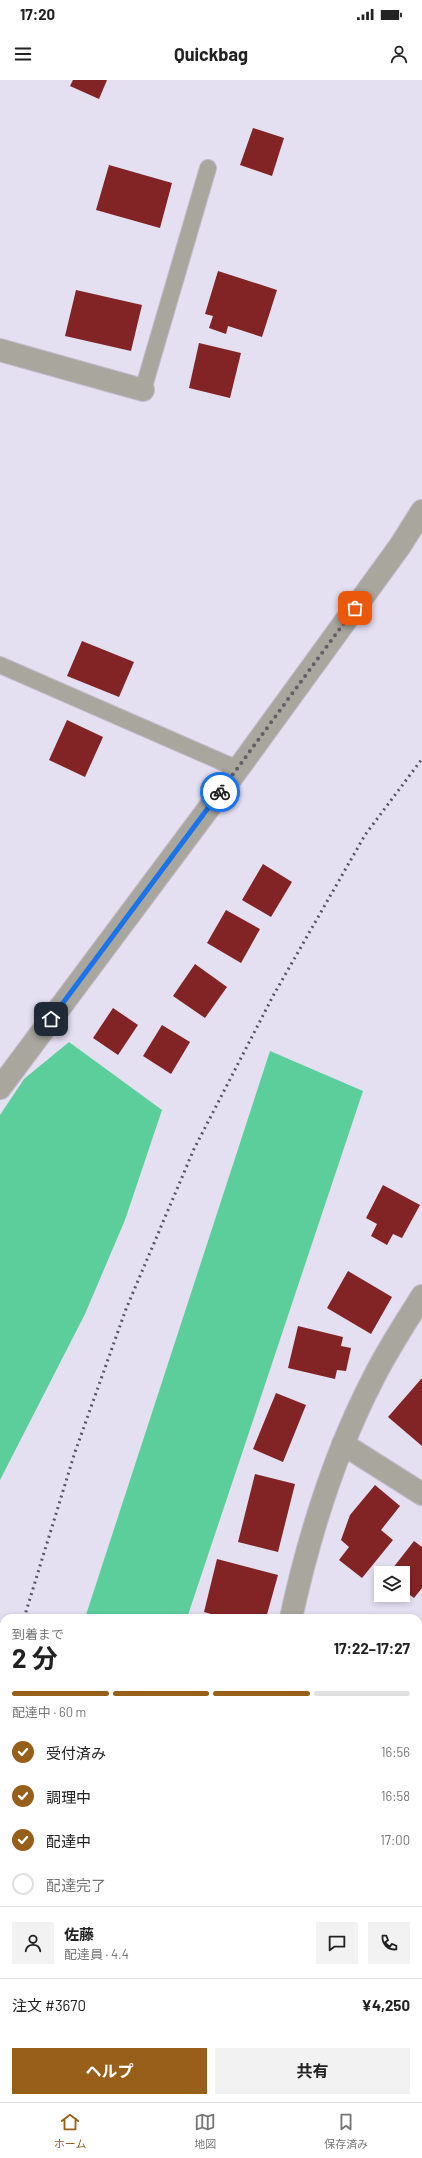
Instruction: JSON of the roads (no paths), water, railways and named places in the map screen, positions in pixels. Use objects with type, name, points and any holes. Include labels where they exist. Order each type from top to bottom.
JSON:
[{"type":"street","points":[[0,350],[143,390]]},
{"type":"street","points":[[0,1088],[238,768],[400,546],[422,511]]},
{"type":"street","points":[[291,1614],[302,1568],[343,1444],[374,1376],[422,1296]]},
{"type":"street","points":[[343,1444],[422,1494]]},
{"type":"lane","points":[[143,390],[208,168]]},
{"type":"lane","points":[[0,665],[238,768]]},
{"type":"railway","points":[[25,1614],[75,1452],[126,1309],[194,1149],[273,996],[365,835],[422,759]]}]
